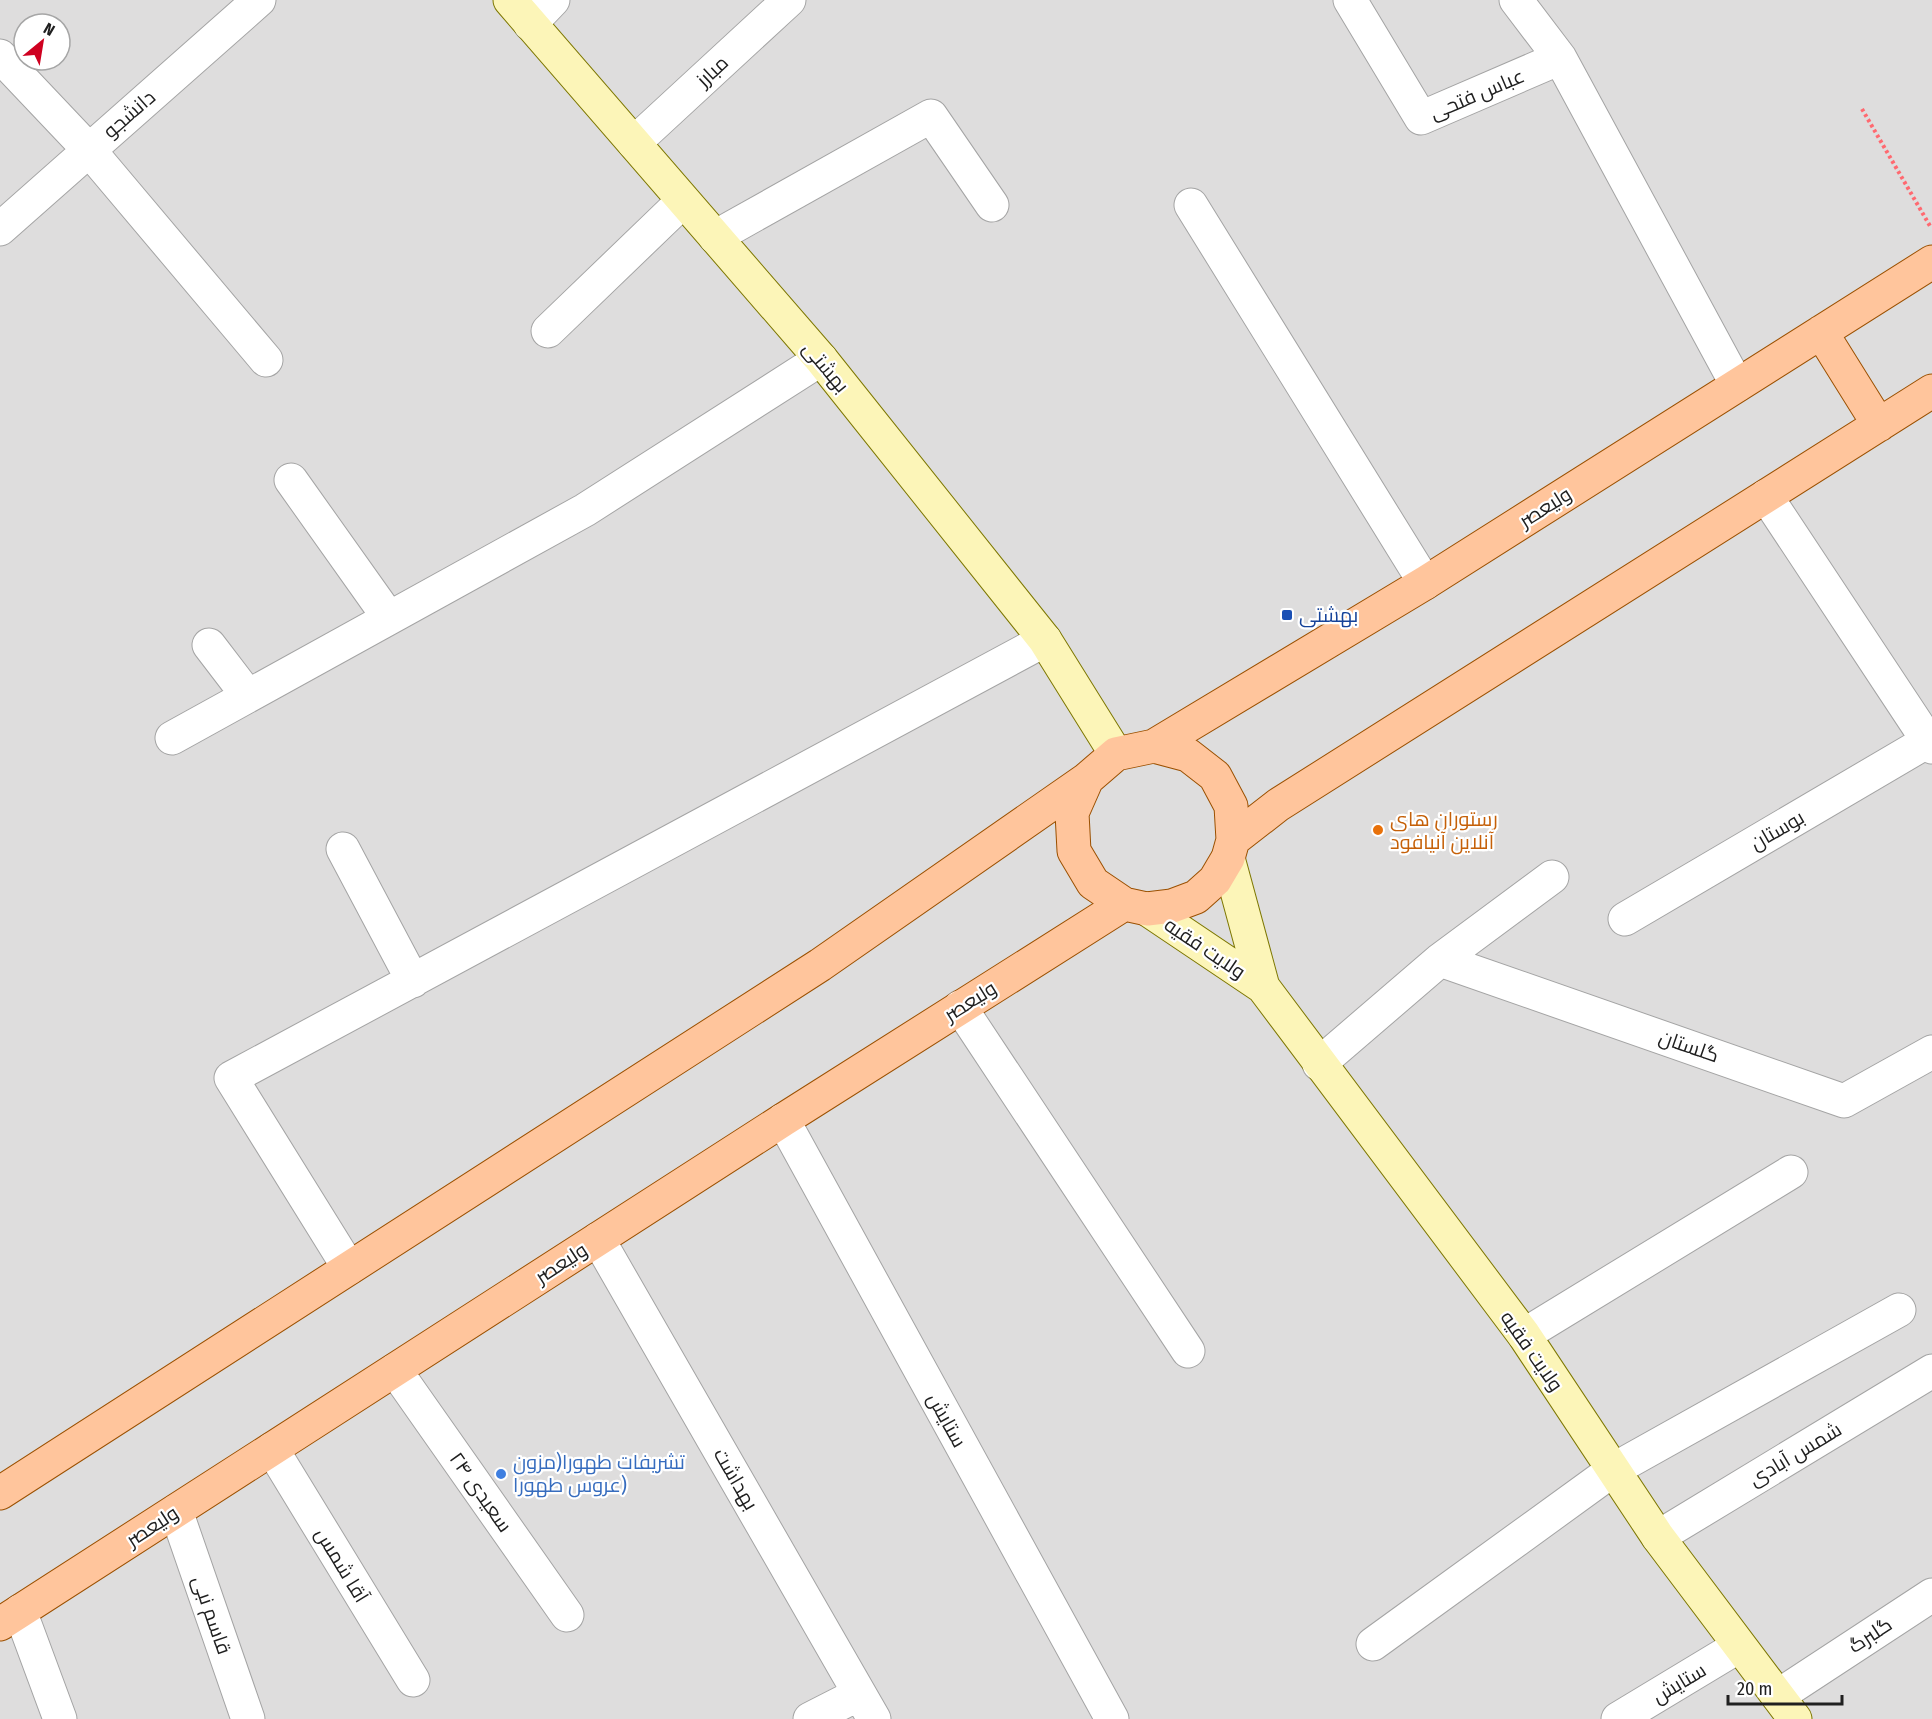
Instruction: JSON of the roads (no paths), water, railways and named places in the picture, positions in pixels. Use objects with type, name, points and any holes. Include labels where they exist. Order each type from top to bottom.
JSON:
[{"type":"main road","name":"ولیعصر","points":[[1154,746],[1425,583],[1932,262]]},
{"type":"main road","points":[[1821,332],[1879,425]]},
{"type":"main road","points":[[1087,779],[1072,813],[1074,851],[1093,883],[1135,906],[1172,906],[1196,897],[1215,880],[1231,849],[1278,805],[1932,391]]},
{"type":"main road","points":[[0,1493],[820,965],[1087,779],[1116,754],[1154,746],[1188,754],[1215,776],[1231,806],[1231,849]]},
{"type":"main road","name":"ولیعصر","points":[[10,1617],[960,1007],[1135,906]]},
{"type":"street","name":"دانشجو","points":[[0,229],[259,0]]},
{"type":"street","points":[[520,12],[553,0]]},
{"type":"street","name":"مبارز","points":[[634,143],[789,0]]},
{"type":"street","name":"عباس فتحی","points":[[1350,0],[1422,118],[1560,58]]},
{"type":"street","points":[[1516,0],[1560,58],[1737,386]]},
{"type":"street","name":"بهشتی","points":[[520,12],[821,359],[1045,640],[1116,754]]},
{"type":"street","points":[[0,56],[89,150],[266,360]]},
{"type":"street","points":[[715,237],[931,116],[992,205]]},
{"type":"street","points":[[548,331],[683,201]]},
{"type":"street","points":[[1191,205],[1425,583]]},
{"type":"street","points":[[172,738],[585,510],[821,359]]},
{"type":"street","points":[[291,480],[389,618]]},
{"type":"street","points":[[1766,496],[1930,744]]},
{"type":"street","points":[[349,1268],[231,1078],[1045,640]]},
{"type":"street","points":[[209,645],[248,696]]},
{"type":"street","name":"بوستان","points":[[1625,919],[1930,744]]},
{"type":"street","points":[[343,849],[413,981]]},
{"type":"street","name":"ولایت فقیه","points":[[1231,849],[1263,987]]},
{"type":"street","points":[[1319,1064],[1440,960],[1551,877]]},
{"type":"street","name":"ولایت فقیه","points":[[1135,906],[1263,987],[1524,1335],[1658,1538],[1786,1708]]},
{"type":"street","name":"گلستان","points":[[1440,960],[1844,1101],[1932,1052]]},
{"type":"street","points":[[960,1007],[1188,1351]]},
{"type":"street","name":"ستایش","points":[[783,1120],[1112,1719]]},
{"type":"street","points":[[1524,1335],[1791,1172]]},
{"type":"street","name":"بهداشت","points":[[598,1239],[866,1707]]},
{"type":"street","points":[[1373,1644],[1613,1470],[1899,1310]]},
{"type":"street","name":"۲۴ سعیدی","points":[[395,1370],[567,1615]]},
{"type":"street","name":"شمس آبادی","points":[[1658,1538],[1932,1371]]},
{"type":"street","name":"آقا شمس","points":[[272,1449],[413,1680]]},
{"type":"street","name":"قاسم نبی","points":[[176,1511],[248,1719]]},
{"type":"street","name":"گلبرگ","points":[[1786,1708],[1932,1594]]},
{"type":"street","points":[[10,1617],[60,1719]]},
{"type":"street","name":"ستایش","points":[[1618,1719],[1739,1646]]},
{"type":"street","points":[[810,1719],[866,1707]]},
{"type":"place","name":"بهشتی","points":[[1287,615]]},
{"type":"place","name":"رستوران های آنلاین آنیافود","points":[[1378,830]]},
{"type":"place","name":"تشریفات طهورا(مزون عروس طهورا)","points":[[501,1474]]}]
